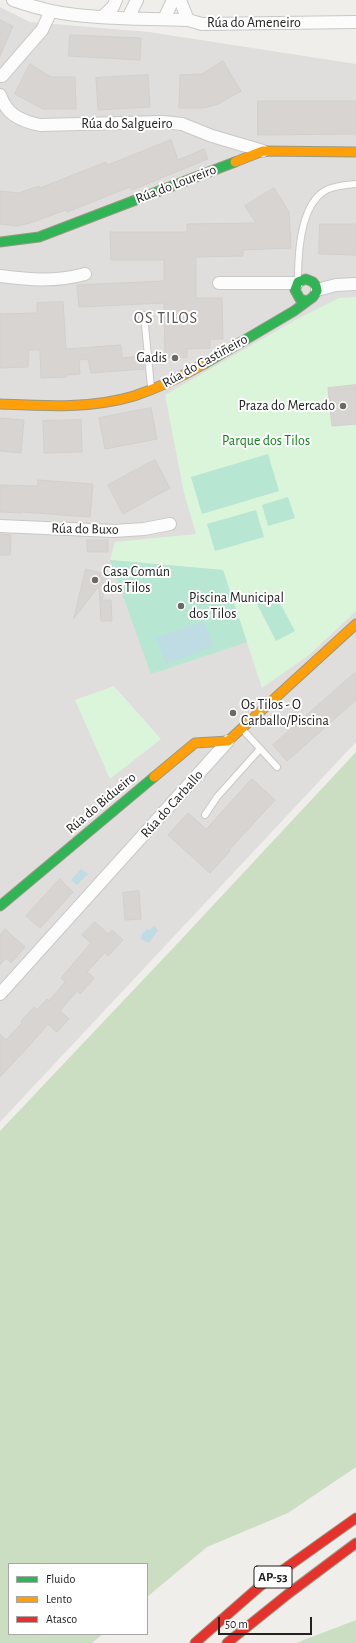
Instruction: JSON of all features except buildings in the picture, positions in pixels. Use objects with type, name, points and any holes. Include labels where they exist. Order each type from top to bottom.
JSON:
[{"type":"main road","name":"Rúa do Loureiro","points":[[0,242],[38,237],[263,151],[356,152]]},
{"type":"main road","points":[[307,301],[300,299],[296,294],[295,286],[302,279],[309,279],[314,283],[317,290]]},
{"type":"main road","name":"Rúa do Castiñeiro","points":[[0,404],[45,405],[106,402],[132,396],[188,374],[294,311],[315,296],[317,290]]},
{"type":"main road","name":"Rúa do Carballo","points":[[228,741],[356,624]]},
{"type":"main road","name":"Rúa do Bidueiro","points":[[0,906],[195,743],[228,741]]},
{"type":"main road","name":"AP-53","points":[[195,1643],[259,1587],[356,1518]]},
{"type":"main road","name":"AP-53","points":[[227,1643],[288,1594],[356,1543]]},
{"type":"street","name":"Rúa do Ameneiro","points":[[13,0],[51,11],[102,17],[188,20],[202,24],[356,22]]},
{"type":"street","points":[[102,17],[113,7],[116,0]]},
{"type":"street","points":[[128,18],[137,0]]},
{"type":"street","points":[[164,19],[173,0]]},
{"type":"street","points":[[180,0],[188,20]]},
{"type":"street","points":[[1,78],[42,30],[51,11]]},
{"type":"street","name":"Rúa do Salgueiro","points":[[0,95],[6,109],[14,117],[26,122],[40,125],[163,122],[182,124],[212,136],[263,151]]},
{"type":"street","points":[[0,276],[35,280],[69,279],[85,274]]},
{"type":"street","points":[[219,284],[298,283]]},
{"type":"street","points":[[317,290],[336,285],[356,284]]},
{"type":"street","name":"Rúa do Buxo","points":[[0,526],[113,531],[144,529],[170,524]]},
{"type":"street","name":"Rúa do Carballo","points":[[0,994],[228,741]]},
{"type":"lane","points":[[298,283],[298,267],[302,230],[310,205],[324,191],[356,184]]},
{"type":"lane","points":[[144,315],[151,389]]},
{"type":"lane","points":[[242,729],[277,767]]},
{"type":"lane","points":[[205,815],[217,797],[260,749]]},
{"type":"shaded area","points":[[0,7],[30,22],[149,32],[356,64],[356,742],[0,1122]]},
{"type":"green space","name":"Parque dos Tilos","points":[[356,297],[356,611],[309,655],[262,688],[223,570],[110,560],[115,542],[196,534],[184,493],[165,395],[297,319],[339,298]]},
{"type":"green space","points":[[268,454],[279,491],[202,514],[191,477]]},
{"type":"green space","points":[[288,497],[295,518],[268,526],[262,505]]},
{"type":"green space","points":[[256,510],[264,537],[215,551],[207,524]]},
{"type":"green space","name":"Piscina Municipal dos Tilos","points":[[110,560],[223,570],[247,642],[151,674]]},
{"type":"green space","points":[[275,594],[295,631],[276,641],[257,604]]},
{"type":"green space","points":[[114,686],[161,739],[110,779],[75,700]]},
{"type":"green space","points":[[356,752],[356,1467],[288,1513],[207,1547],[148,1596],[148,1563],[8,1563],[8,1635],[102,1635],[92,1643],[0,1643],[0,1131]]},
{"type":"green space","points":[[356,1620],[356,1643],[296,1643]]},
{"type":"water","points":[[204,621],[213,646],[166,664],[156,638]]},
{"type":"water","points":[[81,869],[88,874],[77,885],[71,880]]},
{"type":"water","points":[[154,926],[158,930],[149,943],[141,939],[142,934],[147,929],[150,930]]},
{"type":"traffic: fast","points":[[0,242],[39,237],[235,162]]},
{"type":"traffic: fast","points":[[204,364],[294,311],[313,297],[317,291],[316,286],[313,282],[306,279],[298,282],[295,290],[300,299],[307,301]]},
{"type":"traffic: fast","points":[[0,906],[154,777]]},
{"type":"traffic: slow","points":[[235,162],[263,151],[356,152]]},
{"type":"traffic: slow","points":[[0,404],[67,406],[118,400],[161,386],[204,364]]},
{"type":"traffic: slow","points":[[154,777],[195,743],[228,741],[356,624]]},
{"type":"traffic: jam","points":[[195,1643],[259,1587],[356,1518]]},
{"type":"traffic: jam","points":[[227,1643],[288,1594],[356,1543]]},
{"type":"place","name":"Gadis","points":[[175,358]]},
{"type":"place","name":"Praza do Mercado","points":[[343,406]]},
{"type":"place","name":"Casa Común dos Tilos","points":[[95,580]]},
{"type":"place","name":"Piscina Municipal dos Tilos","points":[[181,606]]},
{"type":"place","name":"Os Tilos - O Carballo/Piscina","points":[[233,713]]},
{"type":"district","name":"OS TILOS","points":[[166,318]]}]
